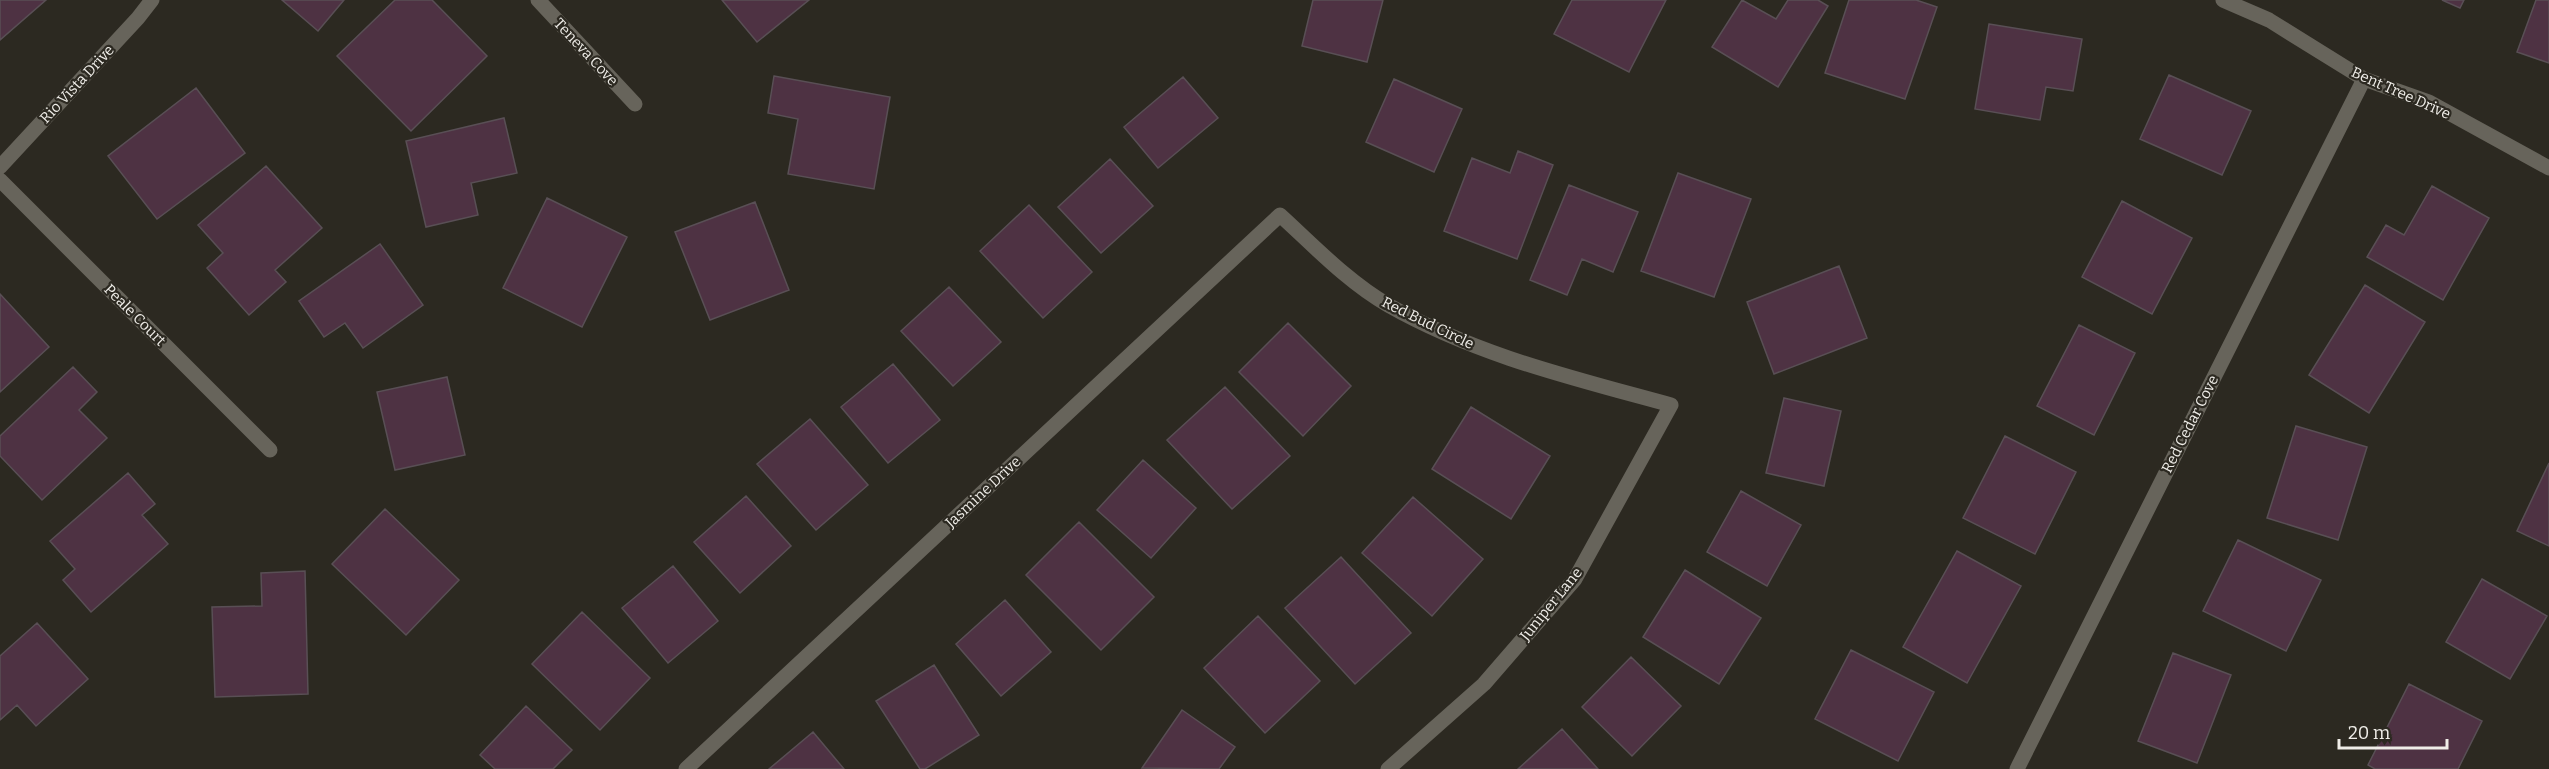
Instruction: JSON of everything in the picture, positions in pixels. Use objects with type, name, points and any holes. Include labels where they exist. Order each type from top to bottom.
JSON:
[{"type":"street","name":"Rio Vista Drive","points":[[0,167],[152,0]]},
{"type":"street","name":"Teneva Cove","points":[[538,0],[635,104]]},
{"type":"street","name":"Bent Tree Drive","points":[[2223,0],[2269,20],[2364,79],[2429,102],[2549,168]]},
{"type":"street","name":"Red Cedar Cove","points":[[2017,769],[2364,79]]},
{"type":"street","name":"Peale Court","points":[[0,180],[270,450]]},
{"type":"street","name":"Red Bud Circle","points":[[1280,215],[1348,277],[1387,304],[1460,342],[1535,367],[1671,405]]},
{"type":"street","name":"Jasmine Drive","points":[[686,769],[1280,215]]},
{"type":"street","name":"Juniper Lane","points":[[1388,769],[1484,684],[1575,579],[1671,405]]},
{"type":"building","points":[[0,0],[46,0],[0,40]]},
{"type":"building","points":[[282,0],[344,0],[318,31]]},
{"type":"building","points":[[395,0],[432,0],[487,56],[411,131],[337,56]]},
{"type":"building","points":[[722,0],[809,0],[757,42]]},
{"type":"building","points":[[1313,0],[1383,0],[1367,62],[1302,46]]},
{"type":"building","points":[[1572,0],[1666,0],[1629,72],[1554,34]]},
{"type":"building","points":[[1742,0],[1776,19],[1788,0],[1818,0],[1828,6],[1778,87],[1712,47]]},
{"type":"building","points":[[1849,0],[1916,0],[1937,7],[1905,99],[1825,73]]},
{"type":"building","points":[[2442,0],[2464,0],[2460,8]]},
{"type":"building","points":[[2536,0],[2549,0],[2549,63],[2517,52]]},
{"type":"building","points":[[1989,24],[2082,39],[2073,91],[2046,87],[2040,120],[1975,109]]},
{"type":"building","points":[[2169,75],[2251,111],[2222,175],[2140,139]]},
{"type":"building","points":[[774,76],[890,97],[874,189],[788,174],[798,119],[768,113]]},
{"type":"building","points":[[1183,77],[1218,118],[1158,168],[1124,127]]},
{"type":"building","points":[[1394,79],[1462,109],[1434,172],[1366,142]]},
{"type":"building","points":[[196,88],[245,153],[157,219],[108,156]]},
{"type":"building","points":[[504,118],[517,173],[471,183],[478,215],[426,227],[406,141]]},
{"type":"building","points":[[1518,151],[1553,165],[1517,259],[1444,231],[1472,158],[1510,173]]},
{"type":"building","points":[[1110,159],[1153,206],[1101,253],[1058,207]]},
{"type":"building","points":[[266,166],[322,228],[275,270],[286,282],[249,315],[207,268],[223,253],[198,225]]},
{"type":"building","points":[[1678,173],[1751,199],[1714,297],[1641,271]]},
{"type":"building","points":[[1569,185],[1638,212],[1613,272],[1582,259],[1567,295],[1530,280]]},
{"type":"building","points":[[2432,186],[2489,218],[2443,300],[2367,257],[2386,225],[2404,235]]},
{"type":"building","points":[[547,198],[627,237],[582,327],[503,288]]},
{"type":"building","points":[[2122,201],[2192,238],[2152,314],[2082,277]]},
{"type":"building","points":[[755,202],[789,290],[710,320],[675,232]]},
{"type":"building","points":[[1029,205],[1092,272],[1043,318],[980,251]]},
{"type":"building","points":[[380,244],[423,305],[363,348],[345,323],[324,337],[299,301]]},
{"type":"building","points":[[1839,266],[1867,338],[1774,374],[1747,302]]},
{"type":"building","points":[[2365,285],[2425,322],[2369,413],[2309,375]]},
{"type":"building","points":[[949,287],[1001,342],[953,386],[901,331]]},
{"type":"building","points":[[0,294],[49,347],[0,392]]},
{"type":"building","points":[[1288,323],[1351,386],[1303,436],[1239,372]]},
{"type":"building","points":[[2079,325],[2135,353],[2094,435],[2037,406]]},
{"type":"building","points":[[893,364],[940,420],[888,463],[841,407]]},
{"type":"building","points":[[73,367],[97,392],[79,410],[107,438],[42,500],[0,456],[0,436]]},
{"type":"building","points":[[447,377],[465,455],[395,470],[377,392]]},
{"type":"building","points":[[1225,387],[1290,456],[1232,509],[1167,440]]},
{"type":"building","points":[[1784,398],[1841,411],[1824,486],[1766,473]]},
{"type":"building","points":[[1471,407],[1550,456],[1511,519],[1432,469]]},
{"type":"building","points":[[810,419],[868,485],[816,530],[757,464]]},
{"type":"building","points":[[2296,426],[2367,447],[2338,540],[2267,518]]},
{"type":"building","points":[[2005,436],[2076,472],[2035,554],[1963,518]]},
{"type":"building","points":[[1143,460],[1196,508],[1151,558],[1097,510]]},
{"type":"building","points":[[2549,463],[2549,546],[2517,531]]},
{"type":"building","points":[[128,473],[155,504],[142,515],[168,544],[91,612],[63,580],[75,569],[50,541]]},
{"type":"building","points":[[1741,491],[1801,525],[1767,586],[1707,552]]},
{"type":"building","points":[[746,496],[791,546],[740,593],[694,542]]},
{"type":"building","points":[[1413,497],[1483,559],[1432,616],[1362,553]]},
{"type":"building","points":[[385,509],[459,580],[406,635],[332,564]]},
{"type":"building","points":[[1079,522],[1154,597],[1101,650],[1026,575]]},
{"type":"building","points":[[2238,540],[2321,580],[2286,651],[2203,611]]},
{"type":"building","points":[[1957,551],[2021,586],[1967,683],[1903,647]]},
{"type":"building","points":[[1341,557],[1411,633],[1355,684],[1285,608]]},
{"type":"building","points":[[673,566],[718,621],[668,663],[622,608]]},
{"type":"building","points":[[1685,570],[1761,618],[1719,684],[1643,637]]},
{"type":"building","points":[[305,571],[308,694],[215,697],[212,607],[262,606],[261,573]]},
{"type":"building","points":[[2482,579],[2547,616],[2510,679],[2446,642]]},
{"type":"building","points":[[1005,600],[1051,652],[1001,696],[956,644]]},
{"type":"building","points":[[582,612],[650,678],[600,730],[532,664]]},
{"type":"building","points":[[1258,616],[1320,681],[1265,733],[1204,668]]},
{"type":"building","points":[[37,623],[88,679],[36,726],[17,705],[0,720],[0,656]]},
{"type":"building","points":[[1851,650],[1934,692],[1898,761],[1815,719]]},
{"type":"building","points":[[2173,653],[2231,675],[2197,763],[2138,741]]},
{"type":"building","points":[[1631,657],[1681,706],[1632,756],[1582,707]]},
{"type":"building","points":[[934,665],[979,735],[925,769],[920,769],[876,701]]},
{"type":"building","points":[[2409,684],[2482,721],[2458,769],[2375,769],[2368,765]]},
{"type":"building","points":[[526,706],[572,750],[553,769],[495,769],[480,755]]},
{"type":"building","points":[[1182,710],[1235,747],[1219,769],[1142,768]]},
{"type":"building","points":[[1562,729],[1598,769],[1518,769]]},
{"type":"building","points":[[813,732],[844,769],[769,769]]}]
